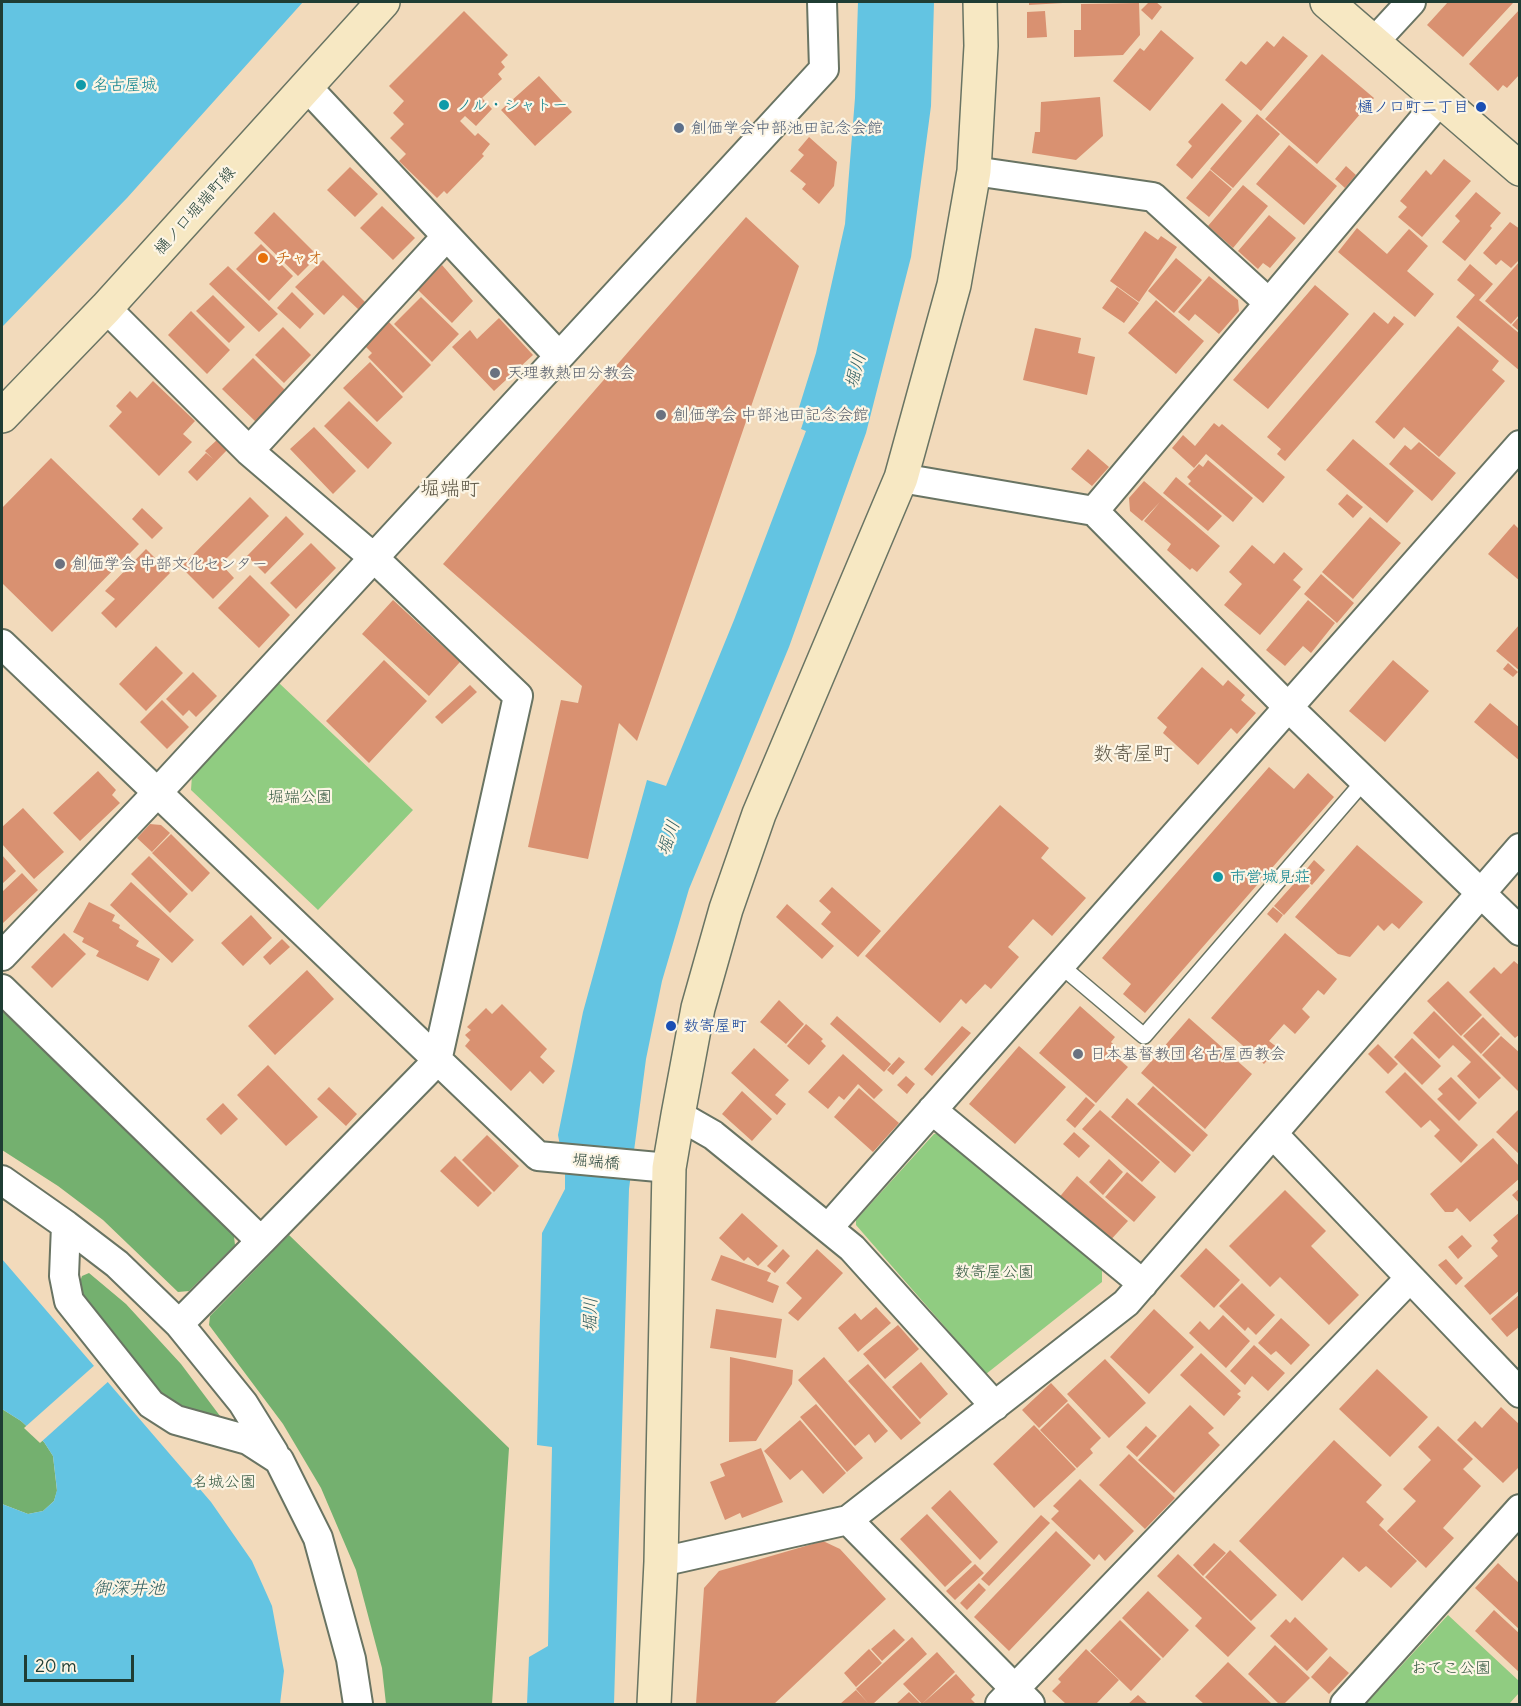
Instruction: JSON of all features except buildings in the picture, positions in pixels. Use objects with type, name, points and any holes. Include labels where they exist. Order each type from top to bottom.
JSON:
[{"type":"street","name":"樋ノ口堀端町線","points":[[2,416],[106,308],[383,2]]},
{"type":"street","points":[[2,956],[157,793],[558,355],[824,69],[822,2]]},
{"type":"street","points":[[654,1704],[661,1562],[669,1168],[698,1008],[726,909],[759,814],[901,478],[954,285],[974,171],[981,46],[980,2]]},
{"type":"street","points":[[1327,2],[1520,169]]},
{"type":"street","points":[[1374,42],[1411,2]]},
{"type":"street","points":[[307,87],[558,355]]},
{"type":"street","points":[[1094,511],[1440,100]]},
{"type":"street","points":[[974,171],[1153,197],[1269,303]]},
{"type":"street","points":[[249,451],[446,237]]},
{"type":"street","points":[[106,308],[249,451],[374,558],[518,696],[437,1061],[179,1324]]},
{"type":"street","points":[[828,1228],[1520,445]]},
{"type":"street","points":[[901,478],[1094,511],[1288,707],[1520,931]]},
{"type":"street","name":"堀端橋","points":[[2,644],[538,1156],[669,1168]]},
{"type":"street","points":[[661,1562],[848,1520],[1126,1303],[1520,848]]},
{"type":"street","points":[[2,989],[261,1240]]},
{"type":"street","points":[[932,1110],[1143,1284]]},
{"type":"street","points":[[678,1115],[712,1135],[852,1248],[994,1406]]},
{"type":"street","points":[[1273,1134],[1520,1393]]},
{"type":"street","points":[[2,1179],[117,1264],[179,1324],[243,1403],[279,1460],[318,1538],[351,1659],[358,1704]]},
{"type":"street","points":[[66,1225],[64,1276],[69,1301],[110,1366],[151,1404],[176,1420],[248,1440],[279,1460]]},
{"type":"street","points":[[848,1520],[1015,1700],[1410,1278]]},
{"type":"street","points":[[1345,1704],[1520,1509]]},
{"type":"lane","points":[[1060,965],[1144,1036],[1364,781]]},
{"type":"green space","name":"堀端公園","points":[[279,683],[413,810],[318,910],[191,790],[192,775]]},
{"type":"green space","points":[[2,1011],[233,1228],[235,1245],[189,1291],[178,1292],[103,1220],[58,1186],[2,1150]]},
{"type":"green space","name":"数寄屋公園","points":[[944,1133],[1102,1268],[1102,1282],[986,1374],[856,1225],[856,1220],[934,1134]]},
{"type":"green space","points":[[289,1235],[509,1448],[492,1704],[386,1704],[382,1668],[356,1570],[321,1488],[283,1424],[209,1325],[210,1316]]},
{"type":"green space","points":[[89,1273],[126,1304],[181,1364],[226,1424],[170,1405],[87,1310],[79,1284],[82,1276]]},
{"type":"green space","points":[[2,1409],[21,1421],[44,1442],[53,1456],[57,1491],[54,1501],[43,1511],[28,1514],[2,1504]]},
{"type":"green space","name":"おてこ公園","points":[[1448,1615],[1519,1681],[1519,1693],[1509,1704],[1366,1704]]},
{"type":"water","points":[[2,2],[303,2],[127,198],[2,327]]},
{"type":"water","name":"堀川","points":[[858,2],[934,2],[931,106],[911,257],[866,433],[789,647],[689,889],[662,981],[646,1059],[629,1189],[614,1704],[527,1704],[529,1657],[548,1646],[552,1447],[537,1445],[542,1233],[565,1189],[565,1173],[558,1135],[583,1012],[647,780],[666,786],[734,620],[806,431],[801,429],[805,417],[797,414],[816,353],[845,224],[855,98]]},
{"type":"water","name":"御深井池","points":[[2,1259],[211,1502],[252,1561],[272,1606],[284,1671],[280,1704],[2,1704],[2,1504],[28,1514],[43,1511],[54,1501],[57,1490],[53,1456],[44,1442],[21,1421],[2,1409]]},
{"type":"pier","points":[[96,1364],[110,1380],[40,1443],[24,1428]]},
{"type":"place","name":"名古屋城","points":[[81,85]]},
{"type":"place","name":"ノル・シャトー","points":[[444,105]]},
{"type":"place","name":"樋ノ口町二丁目","points":[[1481,107]]},
{"type":"place","name":"創価学会中部池田記念会館","points":[[679,128]]},
{"type":"place","name":"チャオ","points":[[263,258]]},
{"type":"place","name":"天理教熱田分教会","points":[[495,373]]},
{"type":"place","name":"創価学会 中部池田記念会館","points":[[661,415]]},
{"type":"place","name":"創価学会 中部文化センター","points":[[60,564]]},
{"type":"place","name":"市営城見荘","points":[[1218,877]]},
{"type":"place","name":"数寄屋町","points":[[671,1026]]},
{"type":"place","name":"日本基督教団 名古屋西教会","points":[[1078,1054]]},
{"type":"district","name":"堀端町","points":[[450,489]]},
{"type":"district","name":"数寄屋町","points":[[1133,754]]},
{"type":"park label","name":"名城公園","points":[[224,1482]]}]
